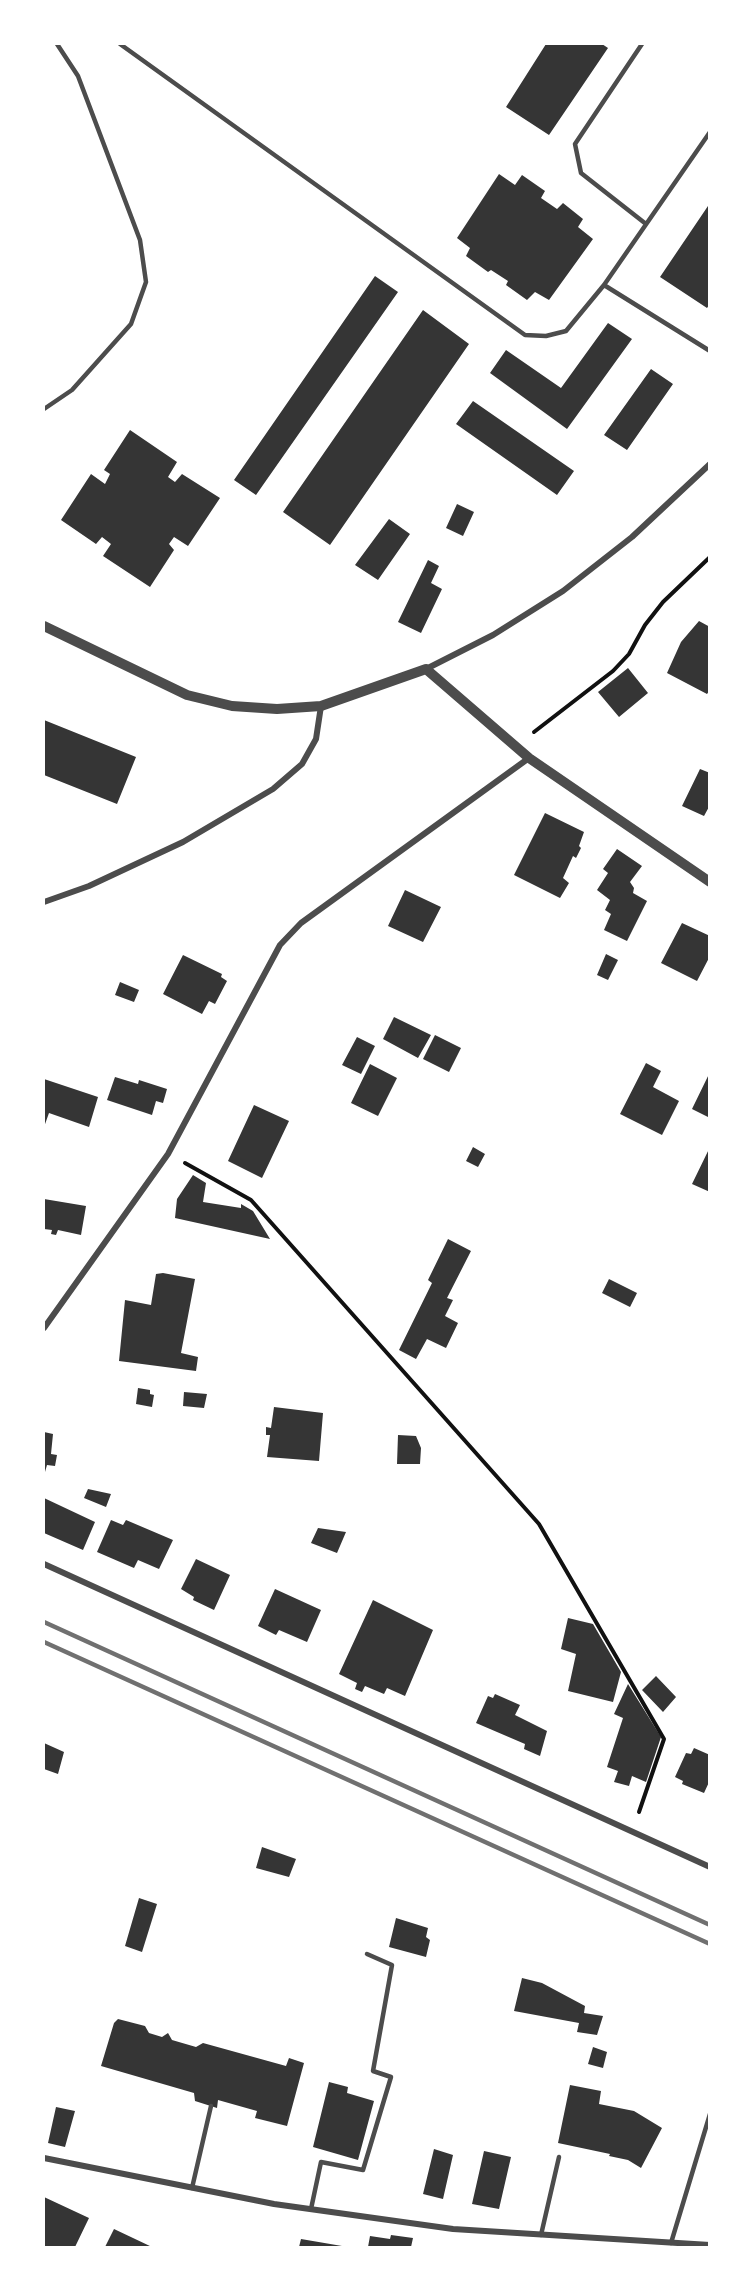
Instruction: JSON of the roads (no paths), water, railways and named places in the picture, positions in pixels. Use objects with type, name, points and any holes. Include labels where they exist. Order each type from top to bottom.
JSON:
[{"type":"street","points":[[44,626],[186,695],[232,706],[254,708],[321,706],[426,669],[493,635],[563,591],[632,537],[710,464]]},
{"type":"street","points":[[426,669],[529,758],[710,882]]},
{"type":"street","points":[[44,902],[89,886],[183,842],[273,789],[302,764],[316,739],[321,706]]},
{"type":"street","points":[[44,1328],[168,1154],[280,945],[311,916],[529,758]]},
{"type":"street","points":[[44,1564],[710,1867]]},
{"type":"street","points":[[44,2158],[310,2209],[453,2229],[710,2245]]},
{"type":"lane","points":[[44,408],[72,390],[131,324],[146,282],[140,240],[78,76],[57,44]]},
{"type":"lane","points":[[120,44],[525,335],[546,336],[566,331],[604,285],[710,132]]},
{"type":"lane","points":[[642,44],[575,144],[581,173],[646,224]]},
{"type":"lane","points":[[604,285],[710,351]]},
{"type":"lane","points":[[310,2209],[321,2162],[363,2169],[391,2077],[373,2071],[392,1965],[367,1954]]},
{"type":"lane","points":[[192,2188],[211,2106]]},
{"type":"lane","points":[[671,2243],[710,2114]]},
{"type":"lane","points":[[541,2235],[559,2157]]},
{"type":"railway","points":[[44,1622],[710,1925]]},
{"type":"railway","points":[[44,1642],[710,1944]]}]
